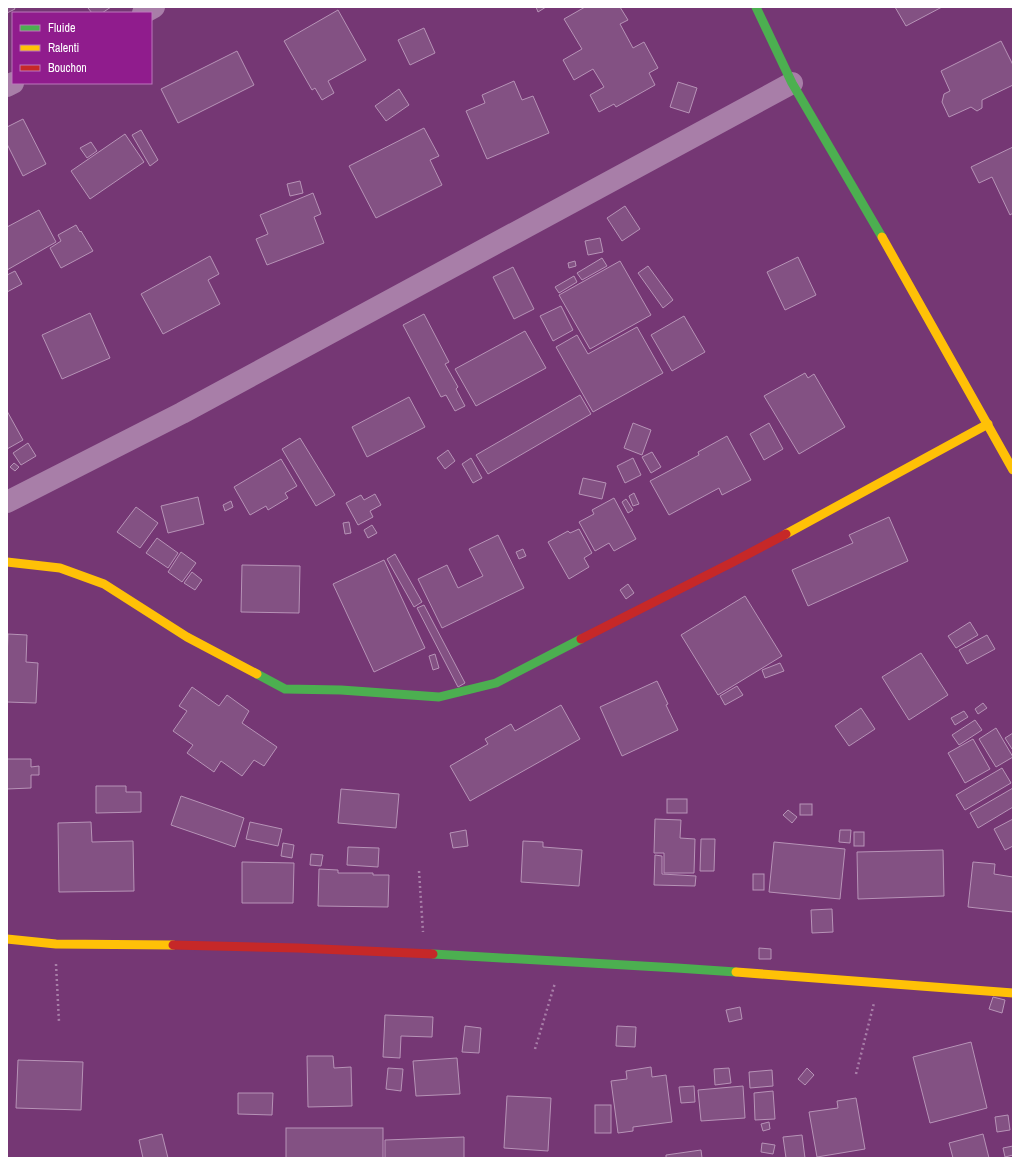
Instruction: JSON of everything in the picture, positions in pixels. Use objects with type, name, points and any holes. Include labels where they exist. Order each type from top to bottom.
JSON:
[{"type":"street","points":[[145,12],[154,7]]},
{"type":"street","points":[[756,7],[792,83],[1013,470]]},
{"type":"street","points":[[7,502],[182,413],[792,83]]},
{"type":"street","points":[[7,562],[60,568],[104,584],[187,637],[285,688],[342,690],[439,697],[496,683],[733,562],[988,424]]},
{"type":"street","points":[[7,939],[56,944],[166,944],[291,948],[561,961],[677,968],[1013,994]]},
{"type":"path","points":[[419,871],[425,954]]},
{"type":"path","points":[[56,944],[59,1022]]},
{"type":"path","points":[[535,1049],[561,961]]},
{"type":"path","points":[[856,1074],[879,983]]},
{"type":"building","points":[[7,7],[14,7],[15,9],[7,13]]},
{"type":"building","points":[[111,7],[104,12],[91,12],[88,8]]},
{"type":"building","points":[[536,7],[546,7],[538,12]]},
{"type":"building","points":[[585,7],[620,7],[628,20],[620,24],[633,48],[644,42],[658,68],[649,73],[655,85],[616,107],[614,104],[599,112],[590,95],[604,87],[593,69],[574,80],[563,60],[582,49],[564,19]]},
{"type":"building","points":[[895,7],[942,7],[906,26]]},
{"type":"building","points":[[338,10],[366,60],[328,81],[334,93],[322,100],[315,88],[312,90],[284,41]]},
{"type":"building","points":[[424,28],[435,53],[410,65],[398,40]]},
{"type":"building","points":[[1001,41],[1013,65],[1013,85],[982,100],[982,108],[977,111],[971,107],[949,117],[942,102],[944,94],[950,91],[941,71]]},
{"type":"building","points":[[237,51],[254,85],[178,123],[161,89]]},
{"type":"building","points":[[514,81],[522,100],[533,96],[549,133],[487,159],[466,111],[485,103],[482,95]]},
{"type":"building","points":[[678,82],[697,88],[689,113],[670,107]]},
{"type":"building","points":[[399,89],[409,105],[386,121],[375,106]]},
{"type":"building","points":[[23,119],[46,164],[23,176],[7,144],[7,127]]},
{"type":"building","points":[[424,128],[439,156],[430,160],[442,185],[376,218],[349,166]]},
{"type":"building","points":[[141,130],[158,160],[150,166],[132,135]]},
{"type":"building","points":[[125,134],[144,162],[90,199],[71,171]]},
{"type":"building","points":[[91,142],[97,151],[87,158],[80,148]]},
{"type":"building","points":[[1013,147],[1013,213],[1010,215],[992,177],[979,183],[971,167]]},
{"type":"building","points":[[300,181],[303,193],[290,196],[287,184]]},
{"type":"building","points":[[313,193],[321,214],[314,217],[324,243],[267,265],[256,239],[268,234],[260,215]]},
{"type":"building","points":[[625,206],[640,229],[622,241],[607,218]]},
{"type":"building","points":[[39,210],[56,242],[7,270],[7,227]]},
{"type":"building","points":[[76,225],[93,251],[61,268],[50,248],[61,241],[58,235]]},
{"type":"building","points":[[600,238],[603,252],[588,255],[585,241]]},
{"type":"building","points":[[210,256],[219,274],[208,280],[220,304],[163,334],[141,294]]},
{"type":"building","points":[[798,257],[816,295],[785,310],[767,272]]},
{"type":"building","points":[[602,258],[607,266],[582,280],[577,273]]},
{"type":"building","points":[[575,261],[576,266],[569,268],[568,263]]},
{"type":"building","points":[[620,261],[651,315],[590,349],[559,295]]},
{"type":"building","points":[[648,266],[673,300],[663,308],[638,273]]},
{"type":"building","points":[[513,267],[534,309],[514,319],[493,277]]},
{"type":"building","points":[[15,271],[22,284],[7,292],[7,275]]},
{"type":"building","points":[[574,276],[577,282],[559,293],[555,287]]},
{"type":"building","points":[[561,306],[573,330],[553,341],[540,316]]},
{"type":"building","points":[[90,313],[110,358],[62,379],[42,335]]},
{"type":"building","points":[[424,314],[449,362],[445,364],[458,387],[456,389],[465,406],[455,411],[446,395],[441,397],[403,325]]},
{"type":"building","points":[[684,316],[705,352],[672,371],[651,335]]},
{"type":"building","points":[[637,327],[663,373],[593,412],[556,347],[577,335],[588,354]]},
{"type":"building","points":[[525,331],[546,368],[476,406],[455,369]]},
{"type":"building","points":[[805,373],[808,378],[814,374],[845,427],[799,454],[764,396]]},
{"type":"building","points":[[580,395],[591,414],[488,474],[476,455]]},
{"type":"building","points":[[409,397],[425,427],[367,457],[352,427]]},
{"type":"building","points":[[7,411],[23,440],[7,449]]},
{"type":"building","points":[[633,423],[651,430],[642,455],[624,448]]},
{"type":"building","points":[[769,423],[783,449],[764,460],[750,434]]},
{"type":"building","points":[[727,436],[751,480],[722,495],[719,488],[669,515],[650,481],[699,455],[698,452]]},
{"type":"building","points":[[300,438],[335,495],[316,506],[282,449]]},
{"type":"building","points":[[28,443],[36,456],[21,465],[13,453]]},
{"type":"building","points":[[448,450],[455,461],[445,469],[437,458]]},
{"type":"building","points":[[652,452],[661,467],[651,473],[642,457]]},
{"type":"building","points":[[471,458],[482,478],[473,483],[462,464]]},
{"type":"building","points":[[633,458],[641,475],[625,483],[617,466]]},
{"type":"building","points":[[281,459],[297,486],[285,493],[288,498],[268,510],[266,506],[250,515],[234,487]]},
{"type":"building","points":[[14,463],[19,467],[15,471],[10,467]]},
{"type":"building","points":[[583,478],[606,483],[602,499],[579,494]]},
{"type":"building","points":[[634,493],[639,504],[633,506],[629,496]]},
{"type":"building","points":[[375,494],[381,505],[370,511],[373,517],[358,525],[346,503],[361,495],[364,500]]},
{"type":"building","points":[[198,497],[204,524],[168,533],[161,506]]},
{"type":"building","points":[[614,498],[636,539],[614,551],[609,543],[595,551],[579,522],[594,514],[592,510]]},
{"type":"building","points":[[626,499],[633,510],[628,513],[622,502]]},
{"type":"building","points":[[231,501],[233,507],[225,511],[223,505]]},
{"type":"building","points":[[136,507],[158,523],[140,548],[117,532]]},
{"type":"building","points":[[889,517],[908,561],[808,606],[792,570],[853,543],[849,535]]},
{"type":"building","points":[[349,522],[351,533],[345,534],[343,523]]},
{"type":"building","points":[[372,525],[377,533],[368,538],[364,530]]},
{"type":"building","points":[[579,529],[592,553],[584,558],[589,567],[569,579],[548,542],[568,531],[570,533]]},
{"type":"building","points":[[498,535],[524,588],[442,628],[418,579],[447,565],[458,588],[483,576],[469,549]]},
{"type":"building","points":[[157,538],[178,553],[168,568],[146,553]]},
{"type":"building","points":[[523,549],[526,556],[519,559],[516,552]]},
{"type":"building","points":[[181,552],[196,563],[182,582],[168,572]]},
{"type":"building","points":[[395,554],[422,602],[414,607],[387,559]]},
{"type":"building","points":[[384,560],[425,648],[374,672],[333,584]]},
{"type":"building","points":[[242,565],[300,566],[299,613],[241,612]]},
{"type":"building","points":[[192,572],[202,580],[195,590],[184,583]]},
{"type":"building","points":[[628,584],[634,593],[626,599],[620,590]]},
{"type":"building","points":[[745,596],[782,656],[718,695],[681,635]]},
{"type":"building","points":[[424,605],[465,683],[458,687],[417,608]]},
{"type":"building","points":[[970,622],[978,635],[956,648],[948,636]]},
{"type":"building","points":[[8,634],[27,635],[26,662],[38,663],[36,703],[7,702]]},
{"type":"building","points":[[987,635],[995,649],[967,664],[959,650]]},
{"type":"building","points":[[921,653],[948,695],[909,720],[882,677]]},
{"type":"building","points":[[435,654],[439,668],[433,670],[429,656]]},
{"type":"building","points":[[780,663],[784,671],[765,678],[762,670]]},
{"type":"building","points":[[657,681],[678,730],[622,756],[600,707]]},
{"type":"building","points":[[737,686],[743,695],[725,705],[720,696]]},
{"type":"building","points":[[192,687],[219,706],[227,695],[249,711],[242,723],[277,747],[264,766],[254,760],[242,776],[221,761],[214,772],[187,753],[193,745],[173,731],[187,711],[179,706]]},
{"type":"building","points":[[983,703],[987,708],[978,714],[975,709]]},
{"type":"building","points":[[561,705],[580,739],[470,801],[450,766],[488,744],[485,739],[511,724],[515,731]]},
{"type":"building","points":[[861,708],[875,729],[849,746],[835,726]]},
{"type":"building","points":[[964,711],[968,717],[955,725],[951,718]]},
{"type":"building","points":[[975,720],[982,730],[959,745],[952,735]]},
{"type":"building","points":[[996,728],[1013,757],[996,767],[979,739]]},
{"type":"building","points":[[1013,733],[1013,749],[1012,749],[1005,738]]},
{"type":"building","points":[[973,739],[990,769],[965,783],[948,753]]},
{"type":"building","points":[[7,759],[31,759],[31,767],[39,766],[39,775],[31,775],[31,788],[7,789]]},
{"type":"building","points":[[1002,768],[1011,783],[965,810],[956,795]]},
{"type":"building","points":[[96,786],[126,786],[126,792],[141,792],[141,812],[96,813]]},
{"type":"building","points":[[1013,788],[1013,807],[978,828],[970,813]]},
{"type":"building","points":[[341,789],[399,794],[396,828],[338,823]]},
{"type":"building","points":[[181,796],[244,818],[235,847],[171,825]]},
{"type":"building","points":[[667,799],[687,799],[687,813],[667,813]]},
{"type":"building","points":[[800,804],[812,804],[812,815],[800,815]]},
{"type":"building","points":[[788,810],[797,817],[792,823],[783,815]]},
{"type":"building","points":[[655,819],[681,820],[680,838],[695,839],[694,873],[664,873],[664,853],[654,853]]},
{"type":"building","points":[[1013,819],[1013,846],[1005,850],[994,829]]},
{"type":"building","points":[[91,822],[92,842],[133,841],[134,891],[59,892],[58,823]]},
{"type":"building","points":[[250,822],[282,829],[278,846],[246,839]]},
{"type":"building","points":[[466,830],[468,846],[453,848],[450,833]]},
{"type":"building","points":[[840,830],[851,830],[850,843],[839,842]]},
{"type":"building","points":[[854,832],[864,832],[864,846],[854,846]]},
{"type":"building","points":[[701,839],[715,839],[714,871],[700,871]]},
{"type":"building","points":[[523,841],[543,842],[543,847],[582,850],[579,886],[521,882]]},
{"type":"building","points":[[774,842],[845,849],[840,899],[769,892]]},
{"type":"building","points":[[283,843],[294,845],[292,858],[281,856]]},
{"type":"building","points":[[348,847],[379,848],[378,867],[347,865]]},
{"type":"building","points":[[943,850],[944,896],[858,899],[857,852]]},
{"type":"building","points":[[311,854],[323,855],[321,866],[310,865]]},
{"type":"building","points":[[655,855],[662,856],[662,874],[696,876],[695,886],[654,885]]},
{"type":"building","points":[[242,862],[294,863],[293,903],[242,903]]},
{"type":"building","points":[[973,862],[995,864],[994,874],[1013,877],[1013,912],[968,907]]},
{"type":"building","points":[[319,869],[338,870],[338,873],[373,873],[373,875],[389,875],[388,907],[318,906]]},
{"type":"building","points":[[753,874],[764,874],[764,890],[753,890]]},
{"type":"building","points":[[832,909],[833,932],[812,933],[811,910]]},
{"type":"building","points":[[759,948],[771,949],[771,959],[759,959]]},
{"type":"building","points":[[993,997],[1005,1000],[1002,1013],[989,1009]]},
{"type":"building","points":[[740,1007],[742,1019],[729,1022],[726,1010]]},
{"type":"building","points":[[385,1015],[433,1017],[432,1037],[401,1036],[400,1058],[383,1057]]},
{"type":"building","points":[[465,1026],[481,1028],[479,1053],[462,1052]]},
{"type":"building","points":[[617,1026],[636,1027],[635,1047],[616,1046]]},
{"type":"building","points":[[971,1042],[987,1108],[930,1123],[913,1057]]},
{"type":"building","points":[[307,1056],[333,1056],[334,1068],[351,1067],[352,1106],[308,1107]]},
{"type":"building","points":[[457,1058],[460,1094],[416,1096],[413,1061]]},
{"type":"building","points":[[18,1060],[83,1062],[81,1110],[16,1108]]},
{"type":"building","points":[[651,1067],[652,1077],[666,1075],[672,1122],[633,1127],[633,1131],[618,1133],[611,1081],[627,1079],[626,1071]]},
{"type":"building","points":[[388,1068],[403,1069],[401,1091],[386,1089]]},
{"type":"building","points":[[729,1068],[731,1083],[715,1085],[714,1069]]},
{"type":"building","points":[[807,1068],[814,1075],[805,1085],[798,1079]]},
{"type":"building","points":[[772,1070],[773,1086],[750,1088],[749,1072]]},
{"type":"building","points":[[694,1086],[695,1102],[681,1103],[679,1087]]},
{"type":"building","points":[[743,1086],[745,1118],[701,1121],[698,1090]]},
{"type":"building","points":[[773,1091],[775,1119],[755,1120],[754,1093]]},
{"type":"building","points":[[238,1093],[273,1093],[272,1115],[238,1114]]},
{"type":"building","points":[[507,1096],[551,1098],[548,1151],[504,1148]]},
{"type":"building","points":[[856,1098],[865,1149],[817,1157],[809,1112],[838,1108],[837,1101]]},
{"type":"building","points":[[595,1105],[611,1105],[611,1133],[595,1133]]},
{"type":"building","points":[[1008,1115],[1010,1130],[997,1132],[995,1117]]},
{"type":"building","points":[[769,1122],[770,1129],[763,1131],[761,1124]]},
{"type":"building","points":[[286,1128],[383,1128],[383,1158],[286,1158]]},
{"type":"building","points":[[162,1134],[168,1158],[143,1158],[139,1140]]},
{"type":"building","points":[[983,1134],[989,1158],[953,1158],[949,1143]]},
{"type":"building","points":[[802,1135],[805,1158],[786,1158],[783,1137]]},
{"type":"building","points":[[464,1137],[464,1158],[385,1158],[385,1140]]},
{"type":"building","points":[[762,1143],[775,1145],[773,1154],[761,1152]]},
{"type":"building","points":[[1013,1146],[1013,1155],[1005,1157],[1003,1148]]},
{"type":"building","points":[[701,1150],[702,1158],[666,1158],[666,1155]]},
{"type":"traffic: fast","points":[[756,7],[792,83],[882,237]]},
{"type":"traffic: fast","points":[[257,674],[285,689],[341,690],[439,697],[496,683],[581,639]]},
{"type":"traffic: fast","points":[[433,954],[736,972]]},
{"type":"traffic: slow","points":[[882,237],[1013,470]]},
{"type":"traffic: slow","points":[[786,534],[988,424]]},
{"type":"traffic: slow","points":[[7,562],[60,568],[104,584],[187,637],[257,674]]},
{"type":"traffic: slow","points":[[7,939],[56,944],[173,945]]},
{"type":"traffic: slow","points":[[736,972],[1013,993]]},
{"type":"traffic: jam","points":[[581,639],[786,534]]},
{"type":"traffic: jam","points":[[173,945],[298,948],[433,954]]}]
